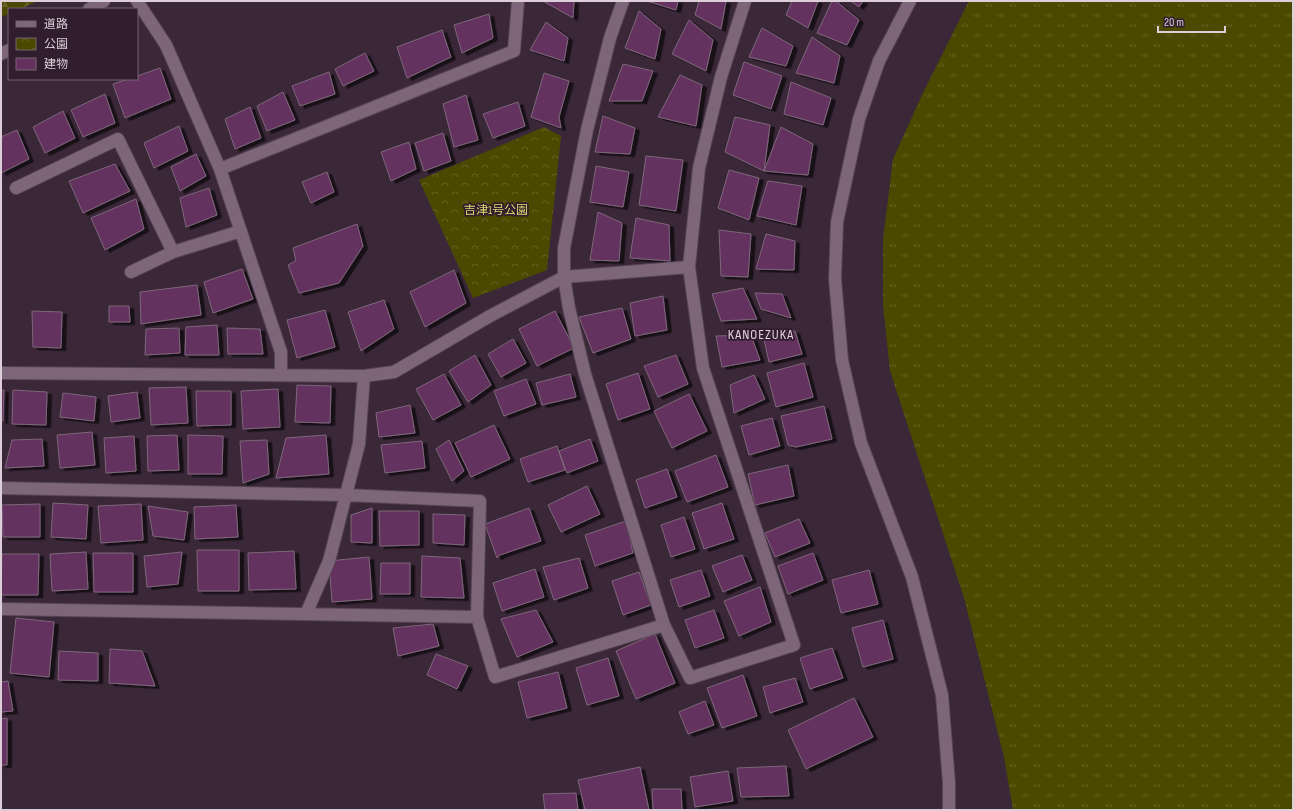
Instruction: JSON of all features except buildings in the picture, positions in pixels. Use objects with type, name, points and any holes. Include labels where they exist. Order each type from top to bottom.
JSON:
[{"type":"street","points":[[91,8],[104,1]]},
{"type":"street","points":[[137,1],[166,45],[220,169],[281,352],[281,374]]},
{"type":"street","points":[[220,169],[514,51],[518,1]]},
{"type":"street","points":[[623,1],[610,38],[587,130],[564,248],[564,277],[569,308],[585,374],[664,625],[690,678],[794,645],[703,368],[689,267],[699,168],[721,76],[745,1]]},
{"type":"street","points":[[910,1],[879,62],[859,119],[837,222],[835,279],[842,360],[861,443],[912,578],[942,695],[950,783],[949,810]]},
{"type":"street","points":[[16,188],[118,138],[173,252]]},
{"type":"street","points":[[131,272],[173,252],[241,231]]},
{"type":"street","points":[[1,373],[281,374],[364,376],[394,372],[490,316],[564,277],[689,267]]},
{"type":"street","points":[[306,614],[329,561],[359,444],[364,376]]},
{"type":"street","points":[[1,488],[345,495],[480,501],[477,617],[495,677],[664,625]]},
{"type":"street","points":[[1,609],[477,617]]},
{"type":"green space","points":[[1,1],[38,1],[22,8],[8,8],[8,14],[1,17]]},
{"type":"green space","points":[[969,1],[1293,1],[1293,810],[1013,810],[1004,757],[964,598],[890,371],[883,305],[883,240],[893,159],[922,95]]},
{"type":"green space","name":"吉津1号公園","points":[[544,127],[561,136],[547,270],[473,298],[419,180]]},
{"type":"district","name":"KANOEZUKA","points":[[761,334]]}]
